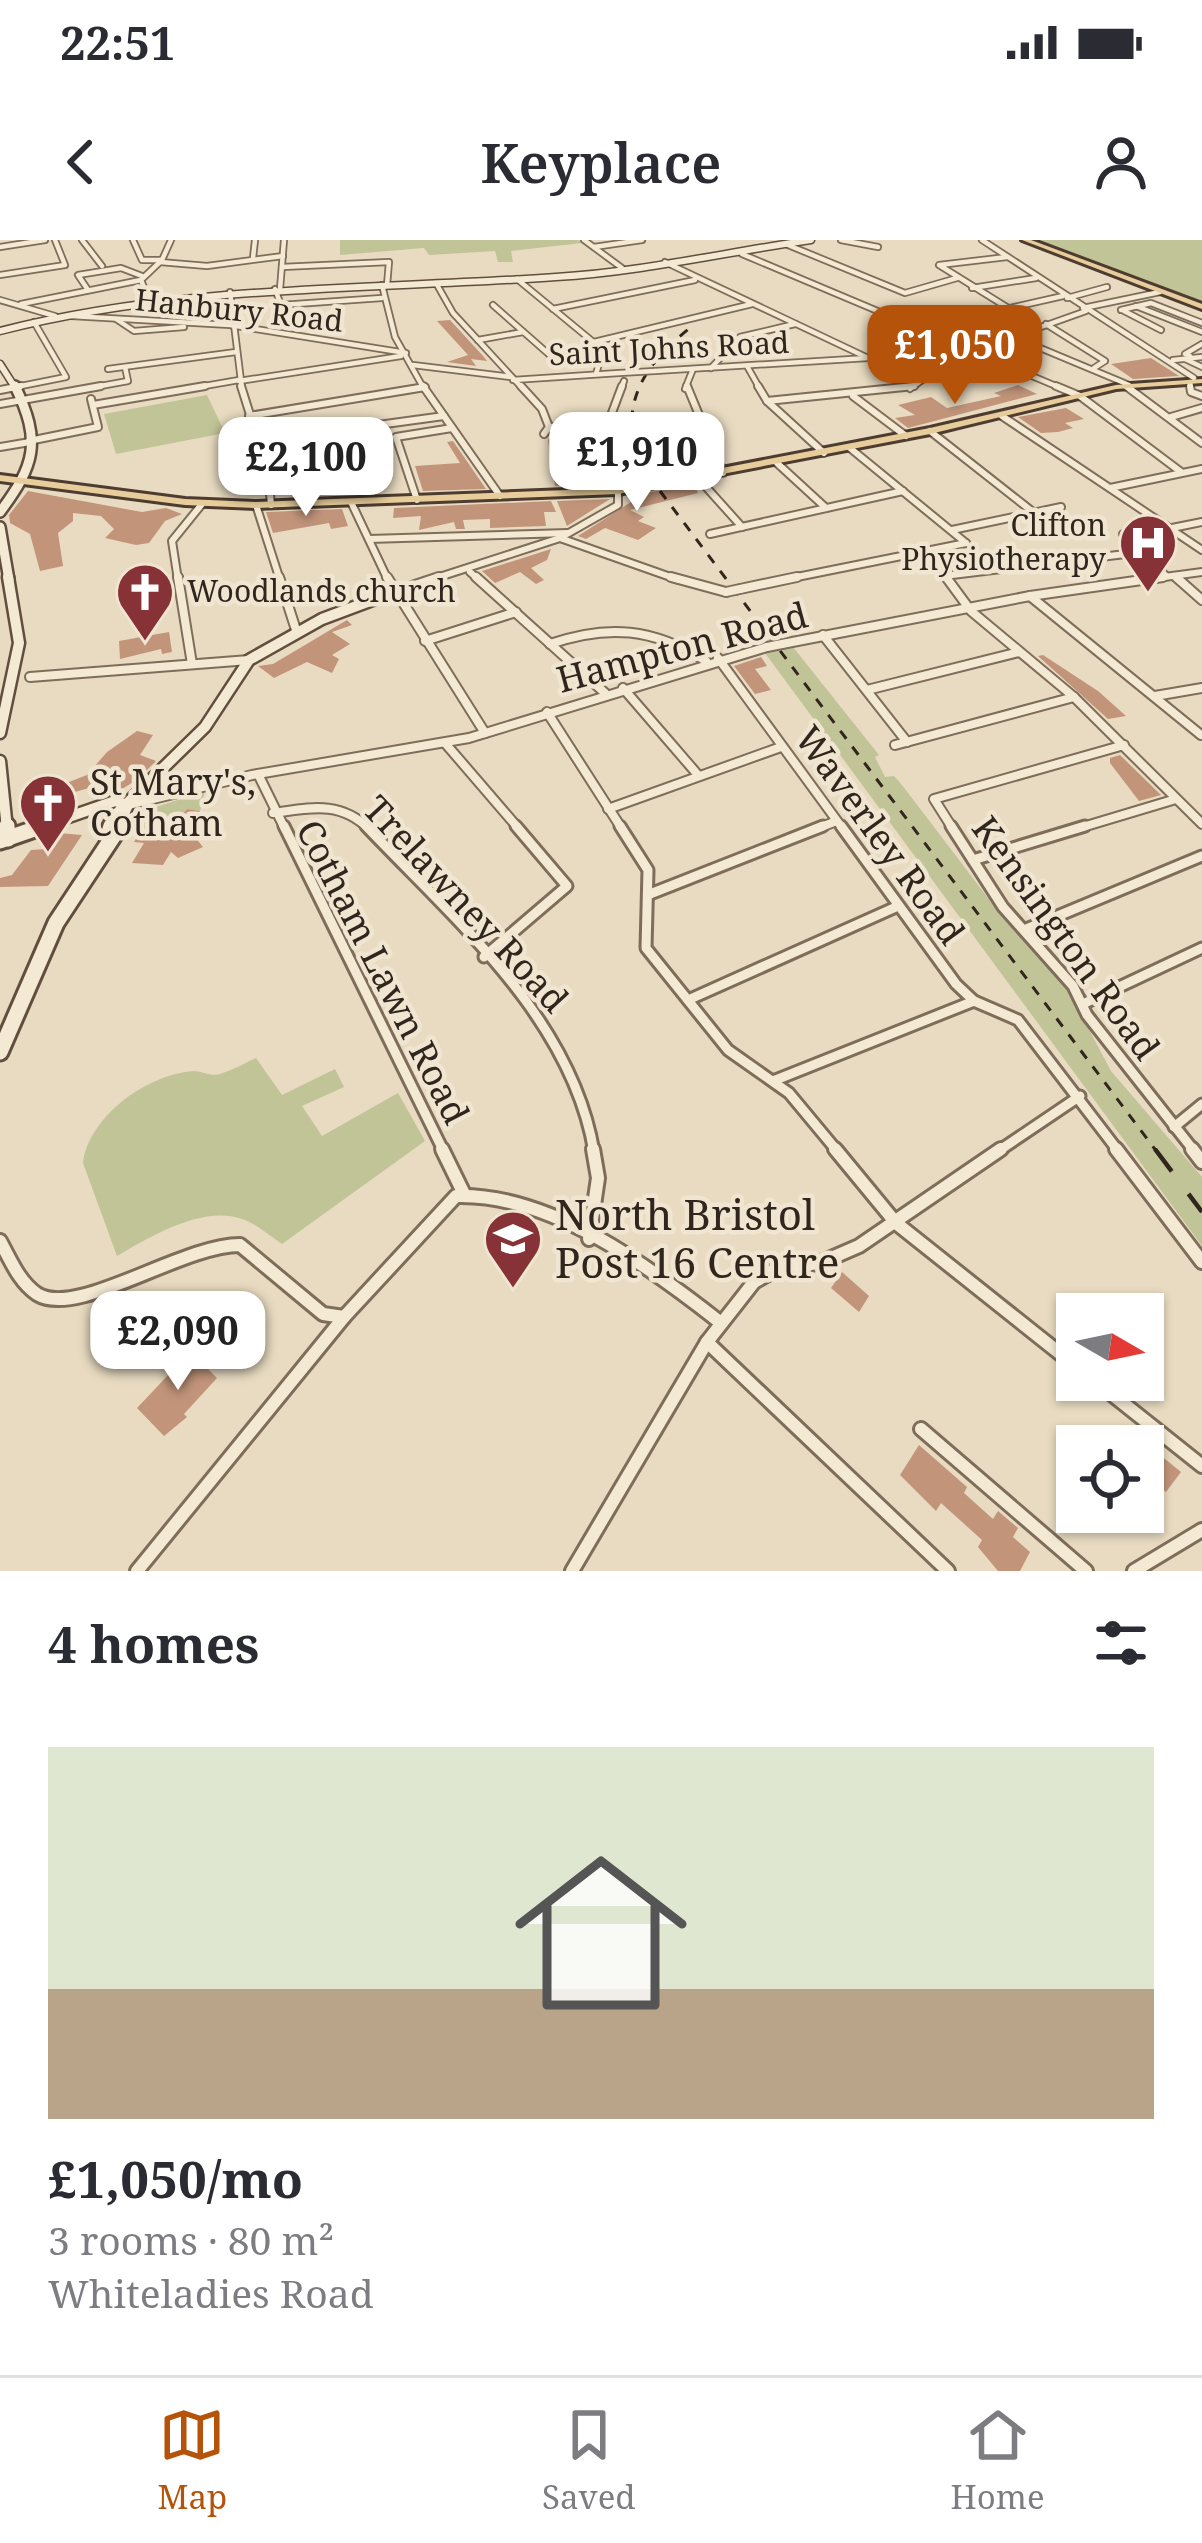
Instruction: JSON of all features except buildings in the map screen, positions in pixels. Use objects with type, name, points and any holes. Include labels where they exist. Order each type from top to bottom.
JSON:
[{"type":"main road","points":[[1025,240],[1202,308]]},
{"type":"main road","points":[[0,478],[202,504],[618,491],[850,448],[1128,385],[1197,379]]},
{"type":"street","points":[[0,243],[45,240]]},
{"type":"street","points":[[0,280],[65,265],[56,240]]},
{"type":"street","points":[[82,240],[102,266]]},
{"type":"street","points":[[134,240],[142,260],[203,266],[283,256]]},
{"type":"street","points":[[21,304],[142,278],[161,261],[171,240]]},
{"type":"street","points":[[253,258],[255,240]]},
{"type":"street","points":[[284,240],[277,289],[281,305],[382,298]]},
{"type":"street","points":[[584,240],[622,268]]},
{"type":"street","points":[[594,248],[642,240]]},
{"type":"street","points":[[0,331],[70,313],[230,292],[517,279],[742,254],[811,240]]},
{"type":"street","points":[[841,240],[878,247]]},
{"type":"street","points":[[982,240],[1197,379],[1191,392],[1202,396]]},
{"type":"street","points":[[788,245],[905,293],[957,278]]},
{"type":"street","points":[[742,254],[1077,396],[1180,472]]},
{"type":"street","points":[[999,316],[1013,311],[939,265],[1007,257]]},
{"type":"street","points":[[282,267],[389,262],[382,298],[406,354],[495,493]]},
{"type":"street","points":[[665,262],[868,358]]},
{"type":"street","points":[[88,290],[78,275],[121,268],[142,278],[150,302]]},
{"type":"street","points":[[870,279],[888,274]]},
{"type":"street","points":[[972,288],[1036,278]]},
{"type":"street","points":[[517,279],[605,354],[596,374]]},
{"type":"street","points":[[554,309],[695,280]]},
{"type":"street","points":[[436,283],[478,340],[542,409],[546,430],[608,426],[624,381]]},
{"type":"street","points":[[1008,308],[1107,287]]},
{"type":"street","points":[[230,292],[241,327],[236,352],[239,381],[269,477],[271,505]]},
{"type":"street","points":[[1016,336],[1084,310],[1160,292]]},
{"type":"street","points":[[27,294],[39,299]]},
{"type":"street","points":[[0,300],[55,316]]},
{"type":"street","points":[[1121,310],[1151,303],[1202,323]]},
{"type":"street","points":[[594,342],[752,304]]},
{"type":"street","points":[[1108,304],[1161,331]]},
{"type":"street","points":[[494,305],[552,357]]},
{"type":"street","points":[[1136,306],[1202,332]]},
{"type":"street","points":[[949,310],[1128,385],[1202,442]]},
{"type":"street","name":"Hanbury Road","points":[[70,313],[241,327],[406,354]]},
{"type":"street","points":[[0,390],[66,375],[34,322]]},
{"type":"street","points":[[711,368],[740,337],[795,324]]},
{"type":"street","points":[[1046,324],[1105,361],[1094,368]]},
{"type":"street","points":[[478,340],[523,332]]},
{"type":"street","points":[[1202,344],[1185,353],[1202,367]]},
{"type":"street","points":[[108,369],[236,352]]},
{"type":"street","name":"Saint Johns Road","points":[[413,364],[512,378],[971,352]]},
{"type":"street","points":[[0,404],[239,381],[406,354]]},
{"type":"street","points":[[767,401],[853,396],[921,384],[926,373],[911,356]]},
{"type":"street","points":[[1172,360],[1202,357]]},
{"type":"street","points":[[0,364],[23,400],[29,442],[24,482],[0,512]]},
{"type":"street","points":[[747,366],[767,401],[824,453]]},
{"type":"street","points":[[91,397],[128,381],[125,367]]},
{"type":"street","points":[[693,369],[685,390],[723,473]]},
{"type":"street","points":[[249,416],[424,387]]},
{"type":"street","points":[[853,396],[906,436]]},
{"type":"street","points":[[0,447],[98,427],[91,397]]},
{"type":"street","points":[[1171,417],[1201,409]]},
{"type":"street","points":[[356,428],[444,416]]},
{"type":"street","points":[[1002,416],[1202,550]]},
{"type":"street","points":[[416,500],[396,436],[452,428]]},
{"type":"street","points":[[930,431],[1033,512]]},
{"type":"street","points":[[369,539],[569,534],[712,592],[966,543],[850,448]]},
{"type":"street","points":[[777,463],[826,508]]},
{"type":"street","points":[[1110,488],[1202,469]]},
{"type":"street","points":[[698,478],[742,527]]},
{"type":"street","points":[[30,677],[249,660],[296,633],[394,592],[472,571],[569,534],[614,508],[620,502],[618,491]]},
{"type":"street","points":[[710,534],[903,491]]},
{"type":"street","points":[[351,502],[394,592],[485,733]]},
{"type":"street","points":[[192,664],[172,541],[202,504]]},
{"type":"street","points":[[256,505],[296,633]]},
{"type":"street","points":[[952,530],[1061,507]]},
{"type":"street","points":[[1170,528],[1202,521]]},
{"type":"street","points":[[0,527],[19,643],[6,679],[0,733]]},
{"type":"street","points":[[1123,534],[1202,600]]},
{"type":"street","points":[[926,551],[967,608],[1074,697],[1202,824]]},
{"type":"street","points":[[944,576],[1142,552]]},
{"type":"street","points":[[472,571],[605,693]]},
{"type":"street","name":"Hampton Road","points":[[128,805],[161,792],[446,743],[767,646],[1030,596],[1202,572]]},
{"type":"street","points":[[1030,596],[1201,735]]},
{"type":"street","points":[[425,641],[516,612]]},
{"type":"street","points":[[550,644],[591,628],[618,627],[712,660]]},
{"type":"street","points":[[823,635],[907,742]]},
{"type":"street","points":[[867,690],[1019,652]]},
{"type":"street","points":[[0,761],[9,839],[128,805],[205,727],[249,660]]},
{"type":"street","name":"Waverley Road","points":[[712,660],[896,907],[974,1001],[1018,1020],[1080,1096]]},
{"type":"street","points":[[622,688],[698,776]]},
{"type":"street","points":[[1155,696],[1202,688]]},
{"type":"street","points":[[895,745],[1074,697]]},
{"type":"street","points":[[548,712],[648,870],[650,894],[643,919],[646,948],[741,1064],[789,1093],[896,1223],[1056,1350]]},
{"type":"street","points":[[446,743],[567,886],[484,957]]},
{"type":"street","name":"Kensington Road","points":[[1124,745],[934,800],[1024,930],[1085,1003],[1087,1015],[1202,1162]]},
{"type":"street","points":[[608,808],[781,747]]},
{"type":"street","points":[[161,792],[158,784],[170,765]]},
{"type":"street","name":"Cotham Lawn Road","points":[[258,774],[273,813],[464,1194]]},
{"type":"street","name":"Hampton Road","points":[[128,805],[144,806],[181,790]]},
{"type":"street","points":[[974,860],[1176,799]]},
{"type":"street","points":[[0,1052],[5,1022],[71,897],[108,836],[128,816],[128,805]]},
{"type":"street","name":"Trelawney Road","points":[[273,813],[326,806],[354,814],[535,1011],[574,1076],[597,1175],[589,1239]]},
{"type":"street","points":[[650,894],[834,822]]},
{"type":"street","points":[[1024,930],[1202,856]]},
{"type":"street","points":[[688,1000],[896,907]]},
{"type":"street","points":[[1085,1003],[1202,948]]},
{"type":"street","points":[[773,1081],[974,1001]]},
{"type":"street","points":[[572,1571],[706,1342],[762,1276],[822,1262],[896,1223],[1080,1096],[1202,1262]]},
{"type":"street","points":[[1174,1127],[1202,1104]]},
{"type":"street","points":[[137,1571],[344,1317],[438,1213],[464,1194],[497,1197],[589,1239],[686,1293],[721,1323]]},
{"type":"street","points":[[0,1241],[26,1284],[45,1298],[73,1298],[118,1283],[194,1247],[240,1245],[323,1314],[344,1317]]},
{"type":"street","points":[[706,1342],[948,1571]]},
{"type":"street","points":[[1120,1401],[1202,1466]]},
{"type":"street","points":[[921,1429],[1086,1571]]},
{"type":"street","points":[[1135,1571],[1202,1530]]},
{"type":"green space","points":[[340,240],[582,243],[511,251],[513,262],[498,262],[495,251],[429,255],[424,248],[340,255]]},
{"type":"green space","points":[[1029,240],[1202,240],[1202,305]]},
{"type":"green space","points":[[207,395],[225,433],[116,454],[104,414]]},
{"type":"green space","points":[[793,647],[879,755],[875,757],[885,777],[894,776],[902,785],[1001,915],[1067,988],[1111,1071],[1202,1177],[1202,1246],[765,653]]},
{"type":"green space","points":[[205,791],[200,811],[187,809],[173,826],[124,830],[153,808]]},
{"type":"green space","points":[[256,1058],[282,1095],[335,1069],[344,1087],[302,1106],[322,1136],[398,1093],[425,1141],[282,1244],[247,1221],[210,1216],[177,1225],[117,1256],[83,1163],[95,1131],[122,1102],[156,1081],[193,1071],[220,1074]]},
{"type":"railway","points":[[637,460],[632,419],[640,385],[661,355],[691,327]]},
{"type":"railway","points":[[660,491],[1157,1152]]},
{"type":"railway","points":[[1155,1149],[1202,1212]]},
{"type":"place","name":"Clifton Physiotherapy","points":[[1148,594]]},
{"type":"place","name":"Woodlands church","points":[[145,643]]},
{"type":"place","name":"St Mary's, Cotham","points":[[48,854]]},
{"type":"place","name":"North Bristol Post 16 Centre","points":[[513,1290]]}]
